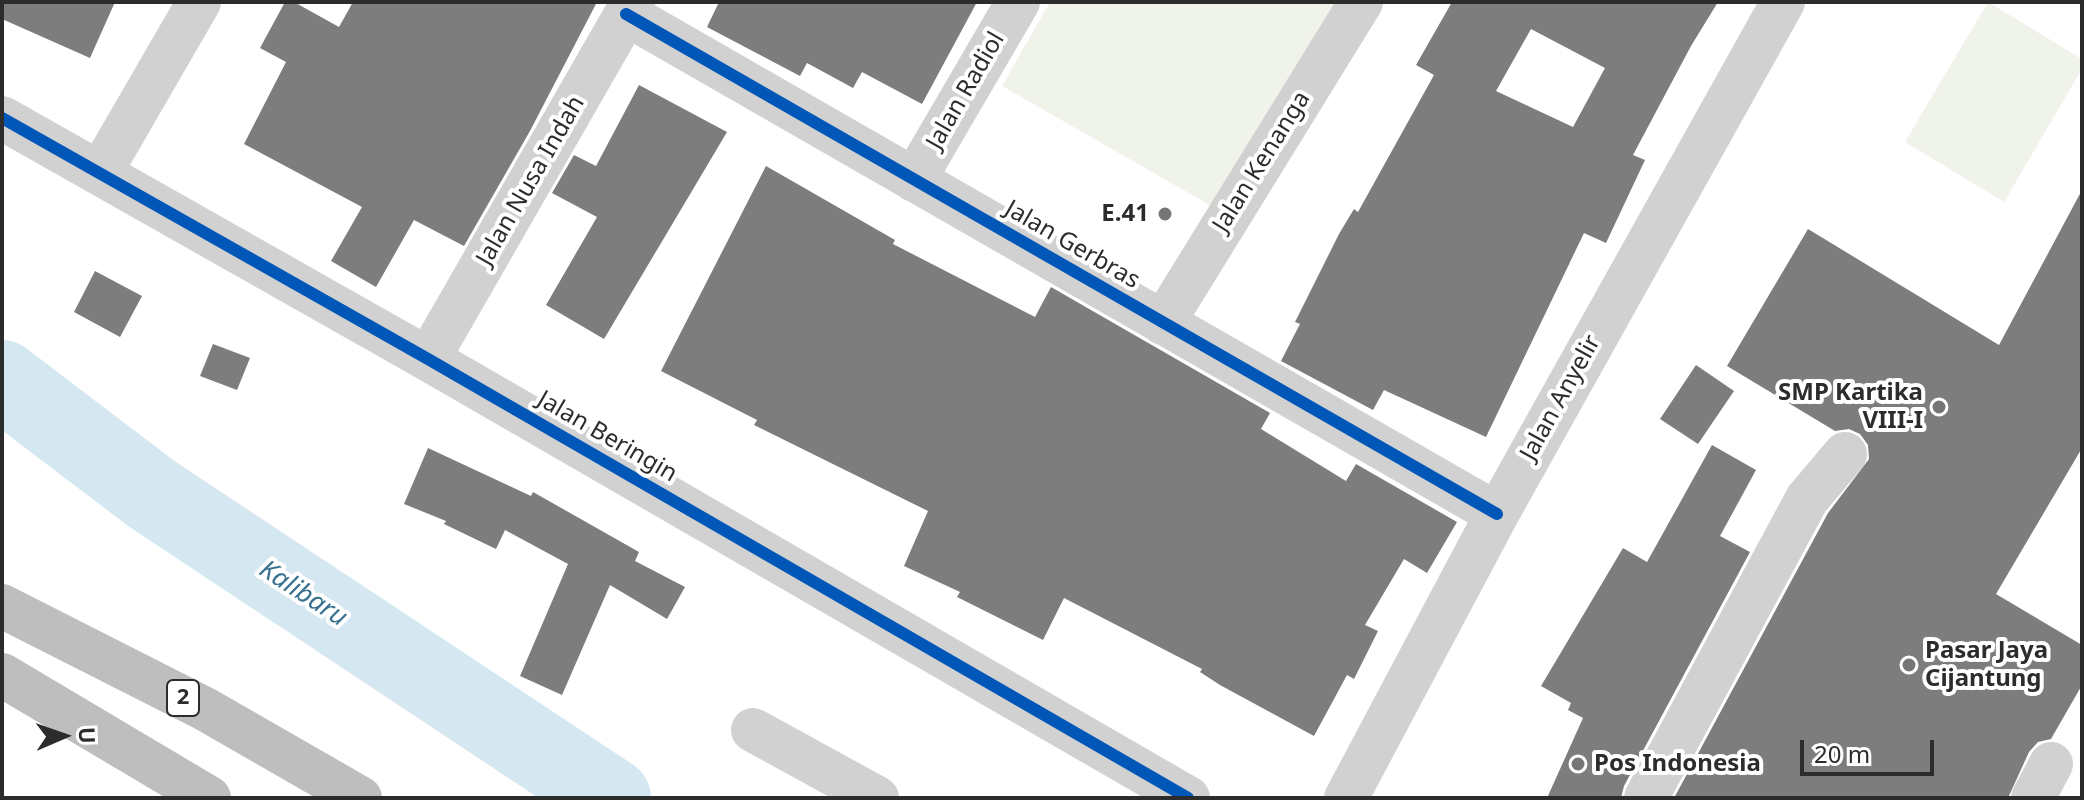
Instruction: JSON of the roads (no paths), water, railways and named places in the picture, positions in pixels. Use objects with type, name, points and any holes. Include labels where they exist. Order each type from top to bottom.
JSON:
[{"type":"highway","name":"2","points":[[2,606],[205,709],[360,798]]},
{"type":"highway","points":[[2,675],[209,798]]},
{"type":"street","points":[[100,173],[199,2]]},
{"type":"street","name":"Jalan Radiol","points":[[914,180],[1018,2]]},
{"type":"street","name":"Jalan Kenanga","points":[[1163,323],[1361,2]]},
{"type":"street","name":"Jalan Anyelir","points":[[1346,798],[1497,514],[1783,2]]},
{"type":"street","name":"Jalan Gerbras","points":[[629,8],[914,180],[1497,514]]},
{"type":"street","name":"Jalan Nusa Indah","points":[[428,359],[629,8]]},
{"type":"street","name":"Jalan Beringin","points":[[2,118],[428,359],[1188,798]]},
{"type":"street","points":[[1646,798],[1807,499],[1845,454]]},
{"type":"street","points":[[753,730],[877,798]]},
{"type":"waterway","name":"Kalibaru","points":[[2,380],[152,494],[611,798]]},
{"type":"place","name":"E.41","points":[[1165,214]]},
{"type":"place","name":"SMP Kartika VIII-I","points":[[1939,407]]},
{"type":"place","name":"Pasar Jaya Cijantung","points":[[1909,665]]},
{"type":"place","name":"Pos Indonesia","points":[[1578,764]]}]
